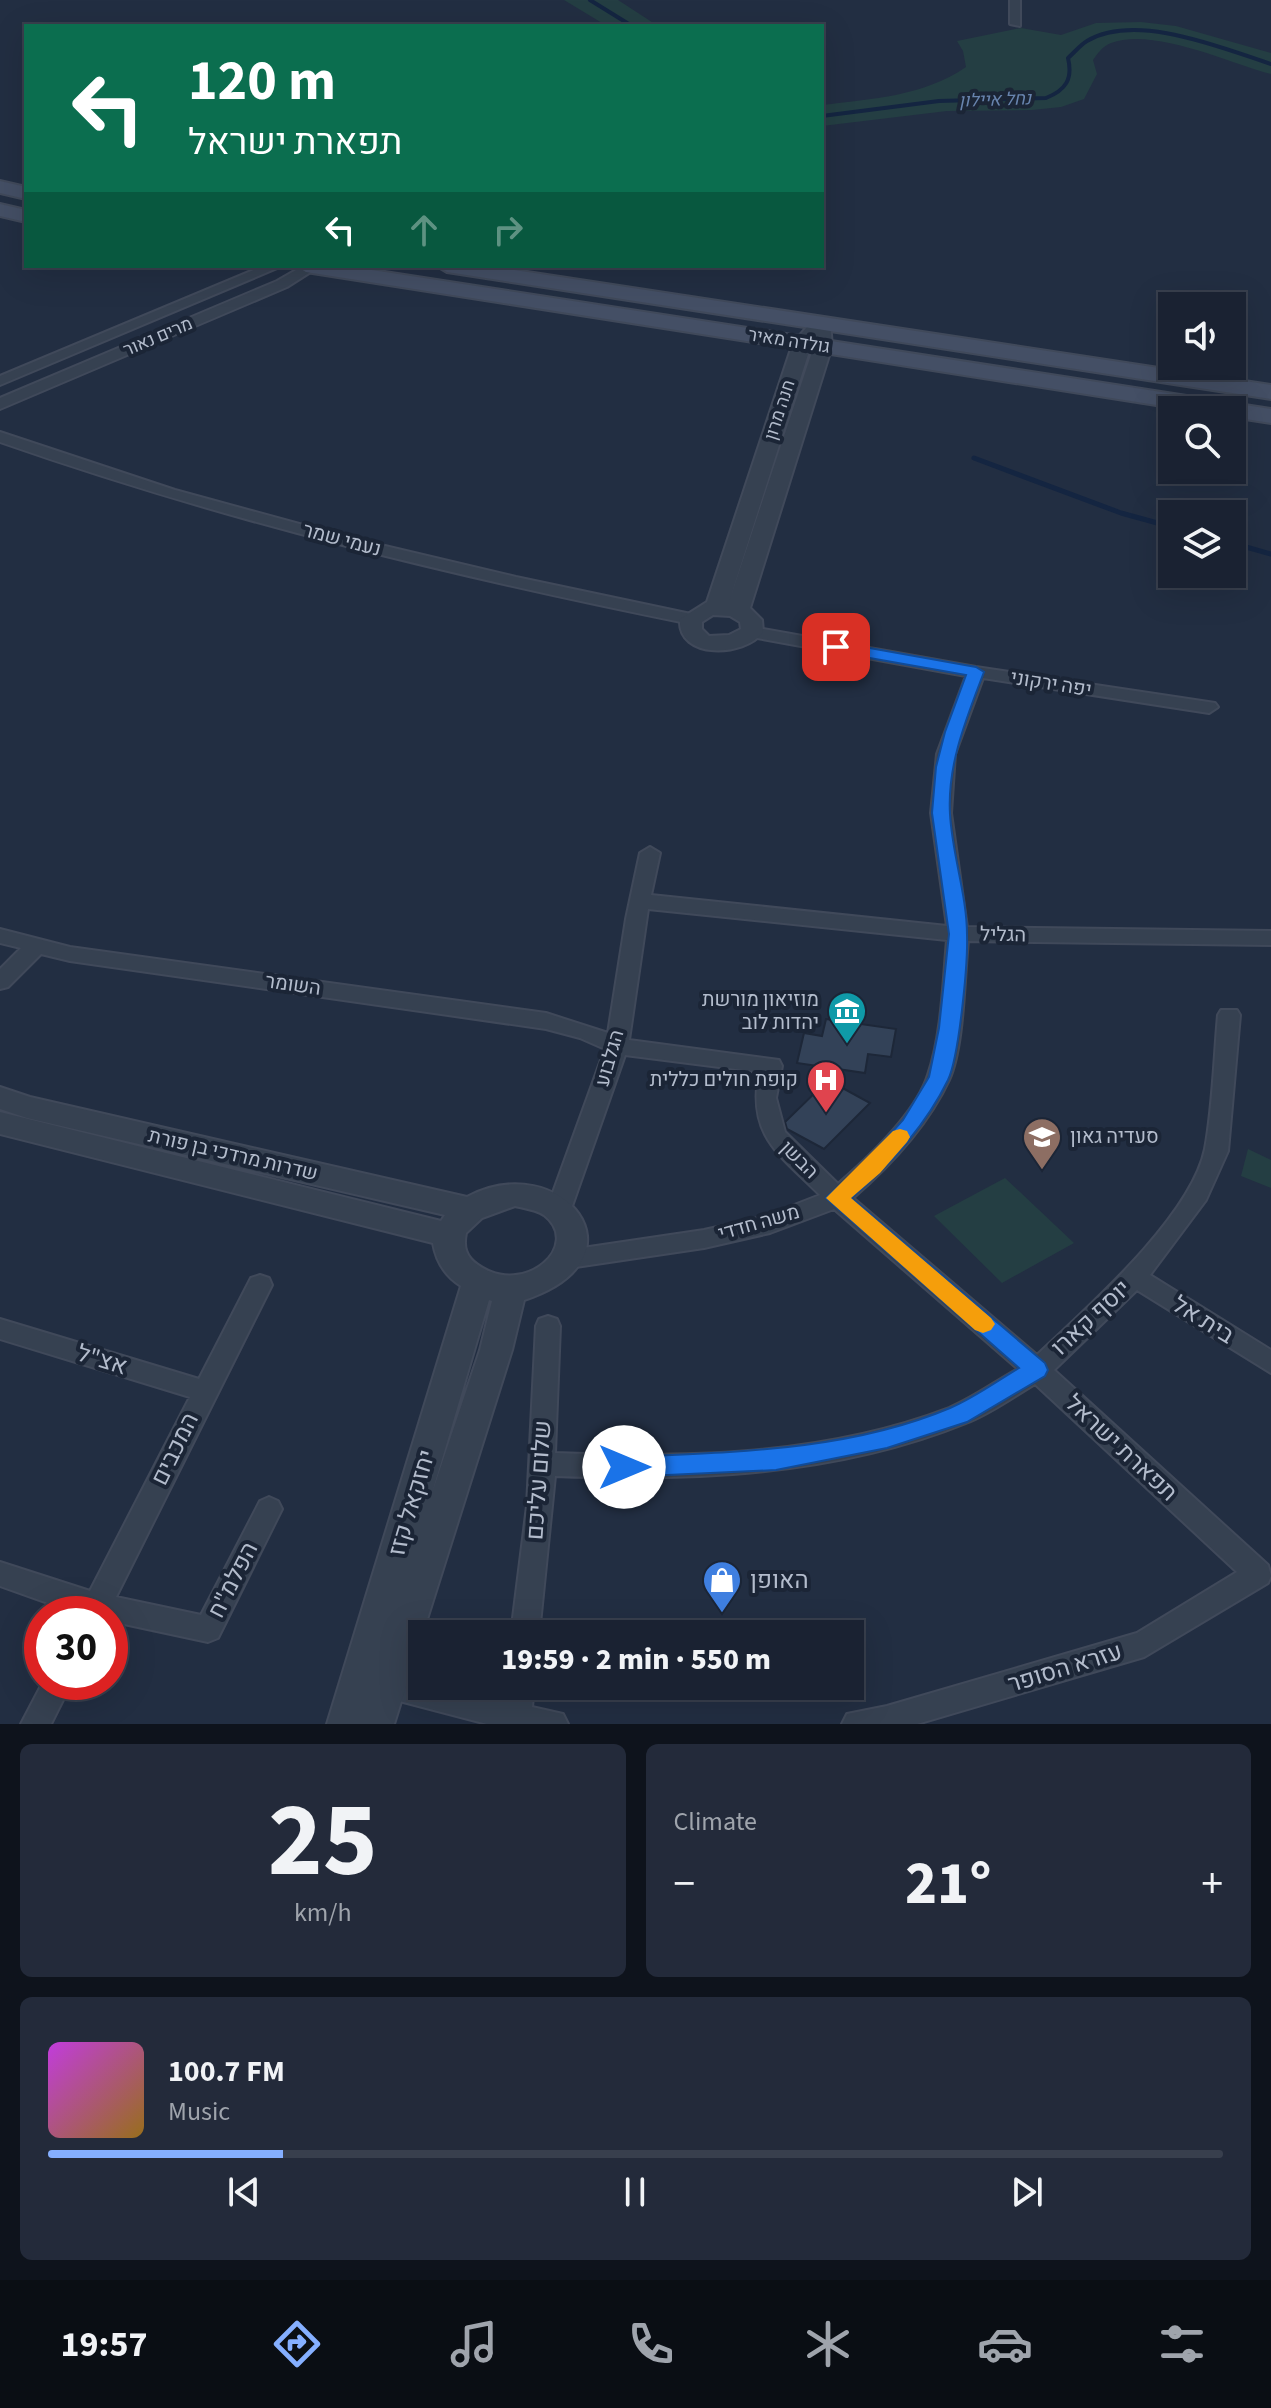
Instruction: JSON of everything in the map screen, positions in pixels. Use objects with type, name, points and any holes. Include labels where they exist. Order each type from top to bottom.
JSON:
[{"type":"main road","points":[[0,187],[24,193]]},
{"type":"main road","points":[[0,210],[24,216]]},
{"type":"main road","name":"גולדה מאיר","points":[[326,268],[1271,416]]},
{"type":"main road","name":"גולדה מאיר","points":[[460,268],[1271,392]]},
{"type":"street","points":[[1015,0],[1016,24]]},
{"type":"street","name":"מרים נאור","points":[[0,381],[270,268]]},
{"type":"street","name":"מרים נאור","points":[[0,404],[282,284],[310,268]]},
{"type":"street","name":"חנה מרון","points":[[727,610],[821,323]]},
{"type":"street","name":"נעמי שמר","points":[[0,437],[150,486],[378,549],[521,584],[691,619]]},
{"type":"street","points":[[727,610],[750,618],[754,625],[752,632],[736,643],[710,643],[692,633],[689,626],[697,613],[727,610]]},
{"type":"street","name":"יפה ירקוני","points":[[752,632],[976,672],[1209,707]]},
{"type":"street","name":"משה חדדי","points":[[569,1259],[704,1239],[770,1224],[837,1198],[873,1167],[910,1125],[939,1078],[949,1028],[958,934],[941,813],[946,754],[976,672]]},
{"type":"street","name":"הגלבוע","points":[[559,1209],[617,1046],[650,853]]},
{"type":"street","name":"הגליל","points":[[640,901],[958,934],[1271,938]]},
{"type":"street","name":"השומר","points":[[0,936],[35,947],[546,1021],[587,1032]]},
{"type":"street","points":[[0,982],[35,947]]},
{"type":"street","name":"יוסף קארו","points":[[542,1464],[652,1468],[789,1457],[887,1438],[959,1415],[1037,1370],[1135,1277],[1198,1194],[1216,1151],[1229,1015]]},
{"type":"street","name":"הבשן","points":[[587,1032],[617,1046],[771,1066],[765,1098],[775,1136],[837,1198]]},
{"type":"street","name":"שדרות מרדכי בן פורת","points":[[0,1098],[43,1111],[468,1209]]},
{"type":"street","name":"שדרות מרדכי בן פורת","points":[[0,1123],[450,1235]]},
{"type":"street","points":[[515,1194],[535,1196],[559,1209],[573,1229],[574,1244],[569,1259],[545,1281],[494,1286],[464,1274],[454,1262],[450,1235],[456,1221],[482,1200],[515,1194]]},
{"type":"street","name":"תפארת ישראל","points":[[837,1198],[1037,1370],[1258,1574]]},
{"type":"street","name":"בית אל","points":[[1135,1277],[1271,1363]]},
{"type":"street","name":"המכבים","points":[[102,1596],[260,1285]]},
{"type":"street","name":"יחזקאל קזז","points":[[375,1724],[496,1350],[494,1286]]},
{"type":"street","name":"יחזקאל קזז","points":[[346,1724],[494,1286]]},
{"type":"street","name":"שלום עליכם","points":[[526,1620],[542,1464],[548,1326]]},
{"type":"street","name":"אצ\"ל","points":[[0,1329],[204,1391]]},
{"type":"street","name":"הפלמ\"ח","points":[[128,1616],[208,1629],[269,1509]]},
{"type":"street","name":"הפלמ\"ח","points":[[0,1574],[58,1596]]},
{"type":"street","name":"עזרא הסופר","points":[[857,1724],[887,1719],[984,1692],[1144,1644],[1258,1574]]},
{"type":"street","points":[[388,1685],[516,1721],[553,1724]]},
{"type":"street","points":[[36,1724],[49,1700]]},
{"type":"street","points":[[516,1721],[518,1700]]},
{"type":"green space","points":[[564,0],[618,0],[655,24],[604,24]]},
{"type":"green space","points":[[1141,22],[1176,26],[1271,53],[1271,74],[1191,48],[1128,39],[1111,43],[1101,50],[1093,60],[1097,74],[1084,99],[1061,107],[947,111],[824,126],[824,105],[915,90],[950,77],[966,67],[957,41],[1021,28],[1061,35],[1096,23]]},
{"type":"green space","points":[[1248,1149],[1271,1160],[1271,1188],[1241,1176]]},
{"type":"green space","points":[[1005,1178],[1074,1243],[1002,1283],[934,1216]]},
{"type":"building","name":"מוזיאון מורשת יהדות לוב","points":[[826,1019],[896,1029],[891,1057],[868,1054],[865,1073],[797,1063],[804,1033],[822,1036]]},
{"type":"building","name":"קופת חולים כללית","points":[[828,1080],[870,1103],[824,1149],[787,1129],[785,1122]]},
{"type":"waterway","name":"נחל איילון","points":[[590,0],[629,24]]},
{"type":"waterway","name":"נחל איילון","points":[[824,116],[939,101],[1046,98],[1066,83],[1069,78],[1068,58],[1082,45],[1107,33],[1130,30],[1154,31],[1204,42],[1271,64]]},
{"type":"waterway","points":[[974,458],[1121,513],[1158,523]]},
{"type":"waterway","points":[[1246,547],[1271,554]]},
{"type":"slow traffic","points":[[900,1137],[873,1167],[837,1198],[983,1324]]},
{"type":"place","name":"מוזיאון מורשת יהדות לוב","points":[[847,1045]]},
{"type":"place","name":"קופת חולים כללית","points":[[826,1114]]},
{"type":"place","name":"סעדיה גאון","points":[[1042,1171]]},
{"type":"place","name":"האופן","points":[[722,1614]]},
{"type":"route","points":[[624,1467],[776,1460],[887,1438],[959,1415],[1037,1370],[837,1198],[873,1167],[910,1125],[939,1078],[949,1028],[958,934],[941,813],[946,754],[976,672],[836,647]]}]
